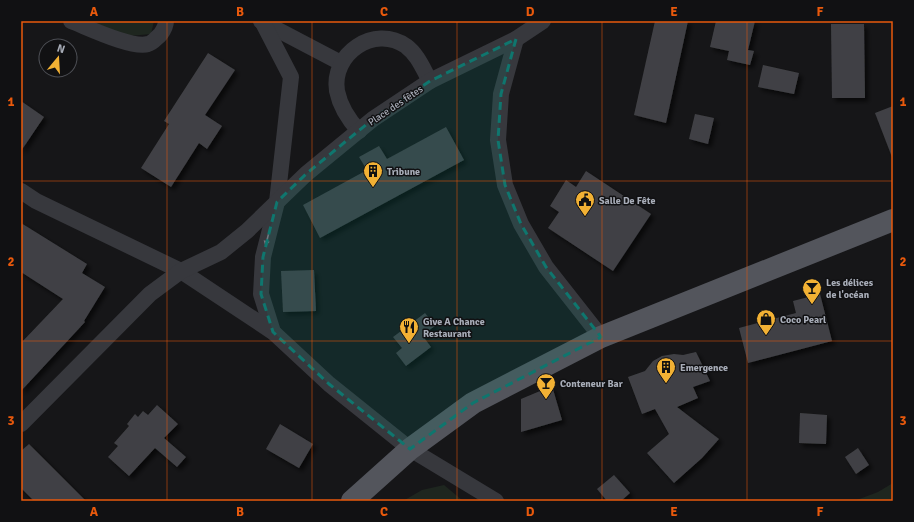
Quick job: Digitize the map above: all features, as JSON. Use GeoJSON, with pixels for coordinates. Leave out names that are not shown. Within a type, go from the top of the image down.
{"type":"FeatureCollection","features":[{"type":"Feature","properties":{"kind":"main road"},"geometry":{"type":"LineString","coordinates":[[352,501],[410,449],[473,402],[601,337],[893,220]]}},
{"type":"Feature","properties":{"kind":"street"},"geometry":{"type":"LineString","coordinates":[[71,21],[117,39],[140,45],[147,45],[152,42],[163,31],[166,21]]}},
{"type":"Feature","properties":{"kind":"street"},"geometry":{"type":"LineString","coordinates":[[262,21],[341,63]]}},
{"type":"Feature","properties":{"kind":"street"},"geometry":{"type":"LineString","coordinates":[[262,21],[291,76],[277,202],[263,257],[261,294],[273,332]]}},
{"type":"Feature","properties":{"kind":"street"},"geometry":{"type":"LineString","coordinates":[[430,81],[516,39],[543,21]]}},
{"type":"Feature","properties":{"kind":"street","name":"Place des fêtes"},"geometry":{"type":"LineString","coordinates":[[377,39],[392,40],[405,46],[417,56],[430,81],[373,119],[359,131],[348,119],[337,92],[337,77],[341,63],[350,51],[362,42],[377,39]]}},
{"type":"Feature","properties":{"kind":"street"},"geometry":{"type":"LineString","coordinates":[[516,39],[501,94],[498,140],[505,185],[521,224],[546,267],[601,337]]}},
{"type":"Feature","properties":{"kind":"street"},"geometry":{"type":"LineString","coordinates":[[21,424],[150,294],[181,271],[221,252],[247,231],[306,174],[359,131]]}},
{"type":"Feature","properties":{"kind":"street"},"geometry":{"type":"LineString","coordinates":[[21,191],[36,200],[181,271],[223,301],[273,332],[329,384],[410,449],[496,501]]}},
{"type":"Feature","properties":{"kind":"highlighted area"},"geometry":{"type":"Polygon","coordinates":[[[516,39],[501,94],[498,140],[505,185],[521,224],[546,267],[601,337],[473,403],[410,449],[329,384],[273,332],[261,294],[263,257],[277,202],[306,174],[373,119],[430,81],[516,39]]]}},
{"type":"Feature","properties":{"kind":"shaded area"},"geometry":{"type":"Polygon","coordinates":[[[78,21],[154,21],[151,34],[119,37],[78,21]]]}},
{"type":"Feature","properties":{"kind":"shaded area"},"geometry":{"type":"Polygon","coordinates":[[[893,483],[893,501],[854,501],[878,492],[893,483]]]}},
{"type":"Feature","properties":{"kind":"shaded area"},"geometry":{"type":"Polygon","coordinates":[[[444,485],[463,501],[403,501],[422,490],[444,485]]]}},
{"type":"Feature","properties":{"kind":"building"},"geometry":{"type":"Polygon","coordinates":[[[655,21],[688,21],[666,123],[634,115],[655,21]]]}},
{"type":"Feature","properties":{"kind":"building"},"geometry":{"type":"Polygon","coordinates":[[[716,21],[755,21],[748,50],[754,51],[750,65],[727,60],[729,51],[710,47],[716,21]]]}},
{"type":"Feature","properties":{"kind":"building"},"geometry":{"type":"Polygon","coordinates":[[[831,24],[864,24],[865,98],[832,98],[831,24]]]}},
{"type":"Feature","properties":{"kind":"building"},"geometry":{"type":"Polygon","coordinates":[[[208,53],[235,70],[205,115],[222,126],[207,149],[199,143],[171,187],[141,168],[169,124],[164,121],[208,53]]]}},
{"type":"Feature","properties":{"kind":"building"},"geometry":{"type":"Polygon","coordinates":[[[763,65],[799,73],[794,94],[758,87],[763,65]]]}},
{"type":"Feature","properties":{"kind":"building"},"geometry":{"type":"Polygon","coordinates":[[[21,101],[44,117],[21,151],[21,101]]]}},
{"type":"Feature","properties":{"kind":"building"},"geometry":{"type":"Polygon","coordinates":[[[893,106],[893,157],[892,157],[875,113],[893,106]]]}},
{"type":"Feature","properties":{"kind":"building"},"geometry":{"type":"Polygon","coordinates":[[[695,114],[714,118],[708,144],[689,139],[695,114]]]}},
{"type":"Feature","properties":{"kind":"building","name":"Tribune"},"geometry":{"type":"Polygon","coordinates":[[[446,127],[464,160],[320,238],[303,205],[367,170],[359,157],[379,146],[387,159],[446,127]]]}},
{"type":"Feature","properties":{"kind":"building"},"geometry":{"type":"Polygon","coordinates":[[[586,171],[651,214],[613,271],[548,228],[559,212],[550,206],[566,180],[576,187],[586,171]]]}},
{"type":"Feature","properties":{"kind":"building"},"geometry":{"type":"Polygon","coordinates":[[[21,223],[87,264],[82,273],[105,287],[84,321],[85,322],[21,391],[21,343],[63,299],[21,272],[21,223]]]}},
{"type":"Feature","properties":{"kind":"building"},"geometry":{"type":"Polygon","coordinates":[[[314,270],[316,311],[283,312],[281,271],[314,270]]]}},
{"type":"Feature","properties":{"kind":"building"},"geometry":{"type":"Polygon","coordinates":[[[820,294],[832,341],[748,363],[739,328],[796,313],[793,301],[820,294]]]}},
{"type":"Feature","properties":{"kind":"building"},"geometry":{"type":"Polygon","coordinates":[[[425,313],[435,326],[422,335],[431,347],[406,366],[396,353],[402,348],[393,337],[425,313]]]}},
{"type":"Feature","properties":{"kind":"building"},"geometry":{"type":"Polygon","coordinates":[[[696,352],[710,381],[693,387],[698,398],[677,407],[719,439],[702,458],[674,483],[647,453],[669,434],[655,409],[642,414],[628,377],[645,371],[653,361],[662,356],[674,354],[683,355],[696,352]]]}},
{"type":"Feature","properties":{"kind":"building"},"geometry":{"type":"Polygon","coordinates":[[[552,386],[562,420],[521,432],[521,399],[552,386]]]}},
{"type":"Feature","properties":{"kind":"building"},"geometry":{"type":"Polygon","coordinates":[[[157,405],[178,424],[164,438],[186,457],[177,467],[155,448],[129,476],[108,457],[118,446],[114,443],[129,426],[127,424],[135,414],[138,417],[143,411],[148,415],[157,405]]]}},
{"type":"Feature","properties":{"kind":"building"},"geometry":{"type":"Polygon","coordinates":[[[800,413],[827,415],[826,444],[799,443],[800,413]]]}},
{"type":"Feature","properties":{"kind":"building"},"geometry":{"type":"Polygon","coordinates":[[[280,424],[313,444],[299,468],[266,449],[280,424]]]}},
{"type":"Feature","properties":{"kind":"building"},"geometry":{"type":"Polygon","coordinates":[[[29,444],[86,501],[34,501],[21,488],[21,451],[29,444]]]}},
{"type":"Feature","properties":{"kind":"building"},"geometry":{"type":"Polygon","coordinates":[[[858,448],[869,465],[856,474],[845,457],[858,448]]]}},
{"type":"Feature","properties":{"kind":"building"},"geometry":{"type":"Polygon","coordinates":[[[614,475],[630,493],[621,501],[607,501],[597,489],[614,475]]]}},
{"type":"Feature","properties":{"kind":"place","name":"Tribune"},"geometry":{"type":"Point","coordinates":[373,188]}},
{"type":"Feature","properties":{"kind":"place","name":"Salle De Fête"},"geometry":{"type":"Point","coordinates":[585,217]}},
{"type":"Feature","properties":{"kind":"place","name":"Les délices de l'océan"},"geometry":{"type":"Point","coordinates":[812,305]}},
{"type":"Feature","properties":{"kind":"place","name":"Coco Pearl"},"geometry":{"type":"Point","coordinates":[766,336]}},
{"type":"Feature","properties":{"kind":"place","name":"Give A Chance Restaurant"},"geometry":{"type":"Point","coordinates":[409,344]}},
{"type":"Feature","properties":{"kind":"place","name":"Emergence"},"geometry":{"type":"Point","coordinates":[666,384]}},
{"type":"Feature","properties":{"kind":"place","name":"Conteneur Bar"},"geometry":{"type":"Point","coordinates":[546,400]}}]}
